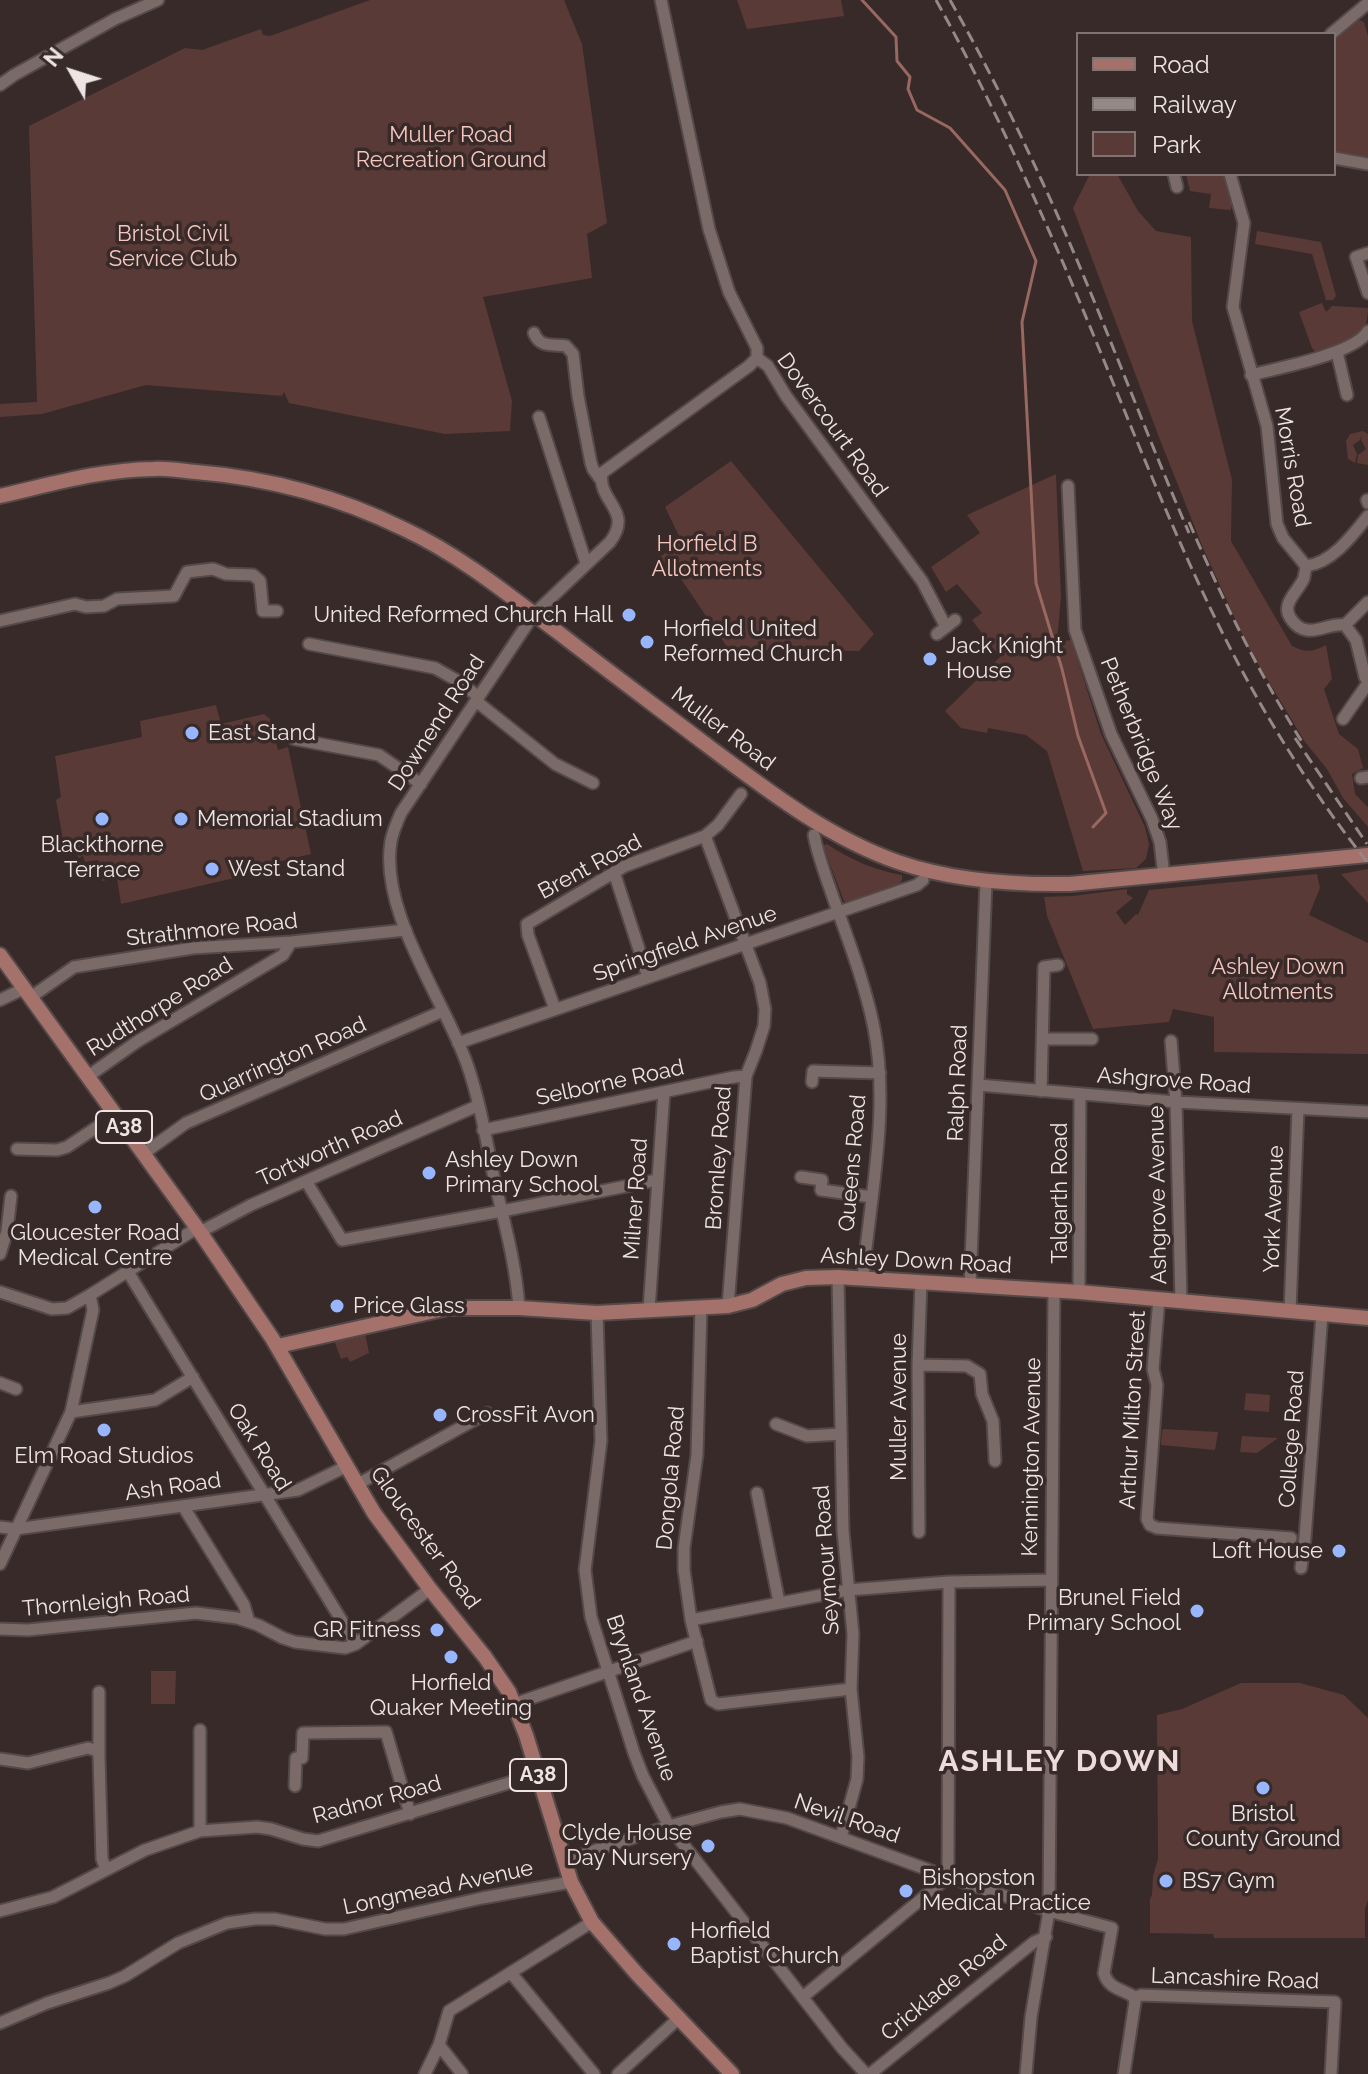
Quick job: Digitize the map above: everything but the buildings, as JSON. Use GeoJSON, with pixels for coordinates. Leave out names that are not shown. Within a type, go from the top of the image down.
{"type":"FeatureCollection","features":[{"type":"Feature","properties":{"kind":"main road","name":"Muller Road"},"geometry":{"type":"LineString","coordinates":[[0,496],[100,472],[158,468],[228,474],[291,487],[361,510],[406,529],[476,572],[534,614],[746,786],[857,845],[912,866],[986,882],[1032,885],[1164,876],[1368,855]]}},
{"type":"Feature","properties":{"kind":"main road","name":"Gloucester Road"},"geometry":{"type":"LineString","coordinates":[[0,955],[199,1230],[278,1346],[374,1513],[485,1657],[514,1704],[571,1882],[592,1922],[732,2074]]}},
{"type":"Feature","properties":{"kind":"main road","name":"Ashley Down Road"},"geometry":{"type":"LineString","coordinates":[[278,1346],[448,1308],[597,1313],[728,1306],[752,1300],[782,1284],[806,1278],[838,1277],[1079,1292],[1368,1318]]}},
{"type":"Feature","properties":{"kind":"street"},"geometry":{"type":"LineString","coordinates":[[0,85],[115,19],[158,0]]}},
{"type":"Feature","properties":{"kind":"street","name":"Dovercourt Road"},"geometry":{"type":"LineString","coordinates":[[661,0],[709,229],[729,292],[757,348],[757,358],[768,366],[786,396],[922,581],[946,627]]}},
{"type":"Feature","properties":{"kind":"street"},"geometry":{"type":"LineString","coordinates":[[1333,32],[1368,3]]}},
{"type":"Feature","properties":{"kind":"street"},"geometry":{"type":"LineString","coordinates":[[1336,158],[1368,164]]}},
{"type":"Feature","properties":{"kind":"street"},"geometry":{"type":"LineString","coordinates":[[1174,176],[1177,187]]}},
{"type":"Feature","properties":{"kind":"street","name":"Morris Road"},"geometry":{"type":"LineString","coordinates":[[1231,176],[1244,223],[1233,307],[1267,426],[1277,524],[1283,538],[1306,566]]}},
{"type":"Feature","properties":{"kind":"street"},"geometry":{"type":"LineString","coordinates":[[1368,253],[1356,257],[1368,293]]}},
{"type":"Feature","properties":{"kind":"street"},"geometry":{"type":"LineString","coordinates":[[1251,375],[1337,352],[1357,343],[1368,331]]}},
{"type":"Feature","properties":{"kind":"street"},"geometry":{"type":"LineString","coordinates":[[534,333],[542,344],[563,345],[572,352],[591,463],[601,480]]}},
{"type":"Feature","properties":{"kind":"street"},"geometry":{"type":"LineString","coordinates":[[1337,352],[1347,395]]}},
{"type":"Feature","properties":{"kind":"street"},"geometry":{"type":"LineString","coordinates":[[601,480],[605,470],[757,358]]}},
{"type":"Feature","properties":{"kind":"street"},"geometry":{"type":"LineString","coordinates":[[539,417],[586,563]]}},
{"type":"Feature","properties":{"kind":"street","name":"Downend Road"},"geometry":{"type":"LineString","coordinates":[[519,1308],[513,1259],[467,1064],[398,908],[391,877],[391,840],[401,813],[534,614],[617,533],[618,517],[601,480]]}},
{"type":"Feature","properties":{"kind":"street","name":"Petherbridge Way"},"geometry":{"type":"LineString","coordinates":[[1068,486],[1075,630],[1111,734],[1152,819],[1162,849],[1164,876]]}},
{"type":"Feature","properties":{"kind":"street"},"geometry":{"type":"LineString","coordinates":[[1368,516],[1326,559],[1306,566],[1304,578],[1287,605],[1287,615],[1302,629],[1312,630],[1329,624],[1345,625],[1368,602]]}},
{"type":"Feature","properties":{"kind":"street"},"geometry":{"type":"LineString","coordinates":[[0,621],[75,604],[104,606],[117,599],[174,596],[187,572],[213,569],[226,574],[253,575],[260,581],[263,611],[277,611]]}},
{"type":"Feature","properties":{"kind":"street"},"geometry":{"type":"LineString","coordinates":[[1343,719],[1368,682],[1356,640],[1345,625]]}},
{"type":"Feature","properties":{"kind":"street"},"geometry":{"type":"LineString","coordinates":[[309,644],[437,668],[560,767],[593,783]]}},
{"type":"Feature","properties":{"kind":"street"},"geometry":{"type":"LineString","coordinates":[[294,739],[379,755],[421,784]]}},
{"type":"Feature","properties":{"kind":"street","name":"Brent Road"},"geometry":{"type":"LineString","coordinates":[[555,1009],[527,925],[614,872],[705,836],[718,825],[746,786]]}},
{"type":"Feature","properties":{"kind":"street","name":"Queens Road"},"geometry":{"type":"LineString","coordinates":[[814,835],[863,981],[880,1073],[879,1129],[863,1278]]}},
{"type":"Feature","properties":{"kind":"street","name":"Bromley Road"},"geometry":{"type":"LineString","coordinates":[[705,836],[760,983],[765,1009],[764,1026],[746,1076],[728,1306]]}},
{"type":"Feature","properties":{"kind":"street"},"geometry":{"type":"LineString","coordinates":[[614,872],[648,977]]}},
{"type":"Feature","properties":{"kind":"street","name":"Springfield Avenue"},"geometry":{"type":"LineString","coordinates":[[458,1043],[839,913],[917,885],[923,880]]}},
{"type":"Feature","properties":{"kind":"street","name":"Ralph Road"},"geometry":{"type":"LineString","coordinates":[[970,1286],[986,882]]}},
{"type":"Feature","properties":{"kind":"street","name":"Strathmore Road"},"geometry":{"type":"LineString","coordinates":[[0,1000],[28,993],[74,967],[193,948],[406,930]]}},
{"type":"Feature","properties":{"kind":"street","name":"Rudthorpe Road"},"geometry":{"type":"LineString","coordinates":[[87,1077],[138,1041],[283,955],[291,942]]}},
{"type":"Feature","properties":{"kind":"street"},"geometry":{"type":"LineString","coordinates":[[1041,1091],[1044,967],[1058,965]]}},
{"type":"Feature","properties":{"kind":"street","name":"Quarrington Road"},"geometry":{"type":"LineString","coordinates":[[143,1154],[186,1123],[443,1011]]}},
{"type":"Feature","properties":{"kind":"street"},"geometry":{"type":"LineString","coordinates":[[1042,1039],[1092,1039]]}},
{"type":"Feature","properties":{"kind":"street","name":"Ashgrove Avenue"},"geometry":{"type":"LineString","coordinates":[[1171,1041],[1176,1102],[1181,1300]]}},
{"type":"Feature","properties":{"kind":"street"},"geometry":{"type":"LineString","coordinates":[[812,1082],[813,1071],[880,1073]]}},
{"type":"Feature","properties":{"kind":"street","name":"Selborne Road"},"geometry":{"type":"LineString","coordinates":[[483,1130],[746,1076]]}},
{"type":"Feature","properties":{"kind":"street","name":"Ashgrove Road"},"geometry":{"type":"LineString","coordinates":[[978,1085],[1176,1102],[1368,1112]]}},
{"type":"Feature","properties":{"kind":"street","name":"Milner Road"},"geometry":{"type":"LineString","coordinates":[[649,1310],[664,1092]]}},
{"type":"Feature","properties":{"kind":"street","name":"Talgarth Road"},"geometry":{"type":"LineString","coordinates":[[1079,1292],[1080,1094]]}},
{"type":"Feature","properties":{"kind":"street","name":"Tortworth Road"},"geometry":{"type":"LineString","coordinates":[[0,1292],[52,1309],[67,1308],[199,1230],[477,1106]]}},
{"type":"Feature","properties":{"kind":"street","name":"York Avenue"},"geometry":{"type":"LineString","coordinates":[[1290,1311],[1298,1109]]}},
{"type":"Feature","properties":{"kind":"street"},"geometry":{"type":"LineString","coordinates":[[17,1149],[57,1150],[67,1147],[115,1115]]}},
{"type":"Feature","properties":{"kind":"street"},"geometry":{"type":"LineString","coordinates":[[801,1177],[822,1180],[821,1190],[872,1197]]}},
{"type":"Feature","properties":{"kind":"street"},"geometry":{"type":"LineString","coordinates":[[306,1181],[342,1240],[657,1180]]}},
{"type":"Feature","properties":{"kind":"street"},"geometry":{"type":"LineString","coordinates":[[0,1254],[7,1231],[11,1196]]}},
{"type":"Feature","properties":{"kind":"street","name":"Oak Road"},"geometry":{"type":"LineString","coordinates":[[128,1272],[356,1644]]}},
{"type":"Feature","properties":{"kind":"street","name":"Seymour Road"},"geometry":{"type":"LineString","coordinates":[[838,1277],[843,1531],[853,1634],[851,1689],[858,1757],[857,1779],[841,1837]]}},
{"type":"Feature","properties":{"kind":"street","name":"Muller Avenue"},"geometry":{"type":"LineString","coordinates":[[919,1532],[921,1282]]}},
{"type":"Feature","properties":{"kind":"street","name":"Kennington Avenue"},"geometry":{"type":"LineString","coordinates":[[1026,2074],[1031,2017],[1049,1911],[1054,1291]]}},
{"type":"Feature","properties":{"kind":"street"},"geometry":{"type":"LineString","coordinates":[[0,1564],[71,1412],[93,1310],[90,1295]]}},
{"type":"Feature","properties":{"kind":"street","name":"Arthur Milton Street"},"geometry":{"type":"LineString","coordinates":[[1159,1299],[1153,1369],[1157,1385],[1147,1519],[1150,1525],[1291,1538]]}},
{"type":"Feature","properties":{"kind":"street","name":"Dongola Road"},"geometry":{"type":"LineString","coordinates":[[701,1308],[697,1455],[684,1548],[684,1570],[691,1620],[711,1700],[714,1703],[851,1689]]}},
{"type":"Feature","properties":{"kind":"street","name":"Brynland Avenue"},"geometry":{"type":"LineString","coordinates":[[597,1313],[601,1441],[585,1570],[591,1617],[634,1753],[669,1826],[842,2048],[868,2074]]}},
{"type":"Feature","properties":{"kind":"street","name":"College Road"},"geometry":{"type":"LineString","coordinates":[[1301,1568],[1322,1314]]}},
{"type":"Feature","properties":{"kind":"street"},"geometry":{"type":"LineString","coordinates":[[918,1365],[967,1366],[980,1374],[982,1394],[993,1421],[995,1461]]}},
{"type":"Feature","properties":{"kind":"street"},"geometry":{"type":"LineString","coordinates":[[71,1412],[155,1400],[193,1377]]}},
{"type":"Feature","properties":{"kind":"street"},"geometry":{"type":"LineString","coordinates":[[0,1383],[16,1389]]}},
{"type":"Feature","properties":{"kind":"street"},"geometry":{"type":"LineString","coordinates":[[358,1484],[487,1413]]}},
{"type":"Feature","properties":{"kind":"street"},"geometry":{"type":"LineString","coordinates":[[776,1424],[807,1436],[841,1434]]}},
{"type":"Feature","properties":{"kind":"street","name":"Ash Road"},"geometry":{"type":"LineString","coordinates":[[0,1527],[16,1529],[307,1488],[347,1466]]}},
{"type":"Feature","properties":{"kind":"street"},"geometry":{"type":"LineString","coordinates":[[757,1493],[779,1602]]}},
{"type":"Feature","properties":{"kind":"street"},"geometry":{"type":"LineString","coordinates":[[183,1506],[244,1605],[249,1622]]}},
{"type":"Feature","properties":{"kind":"street"},"geometry":{"type":"LineString","coordinates":[[691,1620],[848,1590],[949,1582],[1051,1580]]}},
{"type":"Feature","properties":{"kind":"street"},"geometry":{"type":"LineString","coordinates":[[804,1996],[948,1877],[949,1582]]}},
{"type":"Feature","properties":{"kind":"street"},"geometry":{"type":"LineString","coordinates":[[356,1644],[430,1589]]}},
{"type":"Feature","properties":{"kind":"street","name":"Thornleigh Road"},"geometry":{"type":"LineString","coordinates":[[0,1629],[28,1630],[196,1613],[249,1622],[295,1642],[345,1648],[356,1644]]}},
{"type":"Feature","properties":{"kind":"street"},"geometry":{"type":"LineString","coordinates":[[514,1704],[697,1641]]}},
{"type":"Feature","properties":{"kind":"street"},"geometry":{"type":"LineString","coordinates":[[99,1692],[101,1851],[106,1869]]}},
{"type":"Feature","properties":{"kind":"street"},"geometry":{"type":"LineString","coordinates":[[200,1730],[200,1831]]}},
{"type":"Feature","properties":{"kind":"street"},"geometry":{"type":"LineString","coordinates":[[295,1786],[296,1758],[302,1758],[303,1733],[386,1732],[410,1814]]}},
{"type":"Feature","properties":{"kind":"street"},"geometry":{"type":"LineString","coordinates":[[0,1759],[28,1763],[88,1748],[98,1751],[99,1757]]}},
{"type":"Feature","properties":{"kind":"street","name":"Radnor Road"},"geometry":{"type":"LineString","coordinates":[[0,1911],[53,1897],[145,1850],[200,1831],[257,1827],[318,1841],[538,1774]]}},
{"type":"Feature","properties":{"kind":"street","name":"Nevil Road"},"geometry":{"type":"LineString","coordinates":[[566,1860],[669,1826],[740,1809],[787,1818],[948,1877],[1049,1911],[1112,1928],[1105,1978],[1113,1987],[1134,1998]]}},
{"type":"Feature","properties":{"kind":"street","name":"Longmead Avenue"},"geometry":{"type":"LineString","coordinates":[[0,2023],[125,1976],[184,1940],[227,1923],[275,1919],[325,1929],[344,1929],[571,1882]]}},
{"type":"Feature","properties":{"kind":"street"},"geometry":{"type":"LineString","coordinates":[[425,2074],[439,2045],[449,2011],[592,1922]]}},
{"type":"Feature","properties":{"kind":"street","name":"Cricklade Road"},"geometry":{"type":"LineString","coordinates":[[868,2074],[1034,1942],[1046,1937]]}},
{"type":"Feature","properties":{"kind":"street"},"geometry":{"type":"LineString","coordinates":[[511,1973],[594,2074]]}},
{"type":"Feature","properties":{"kind":"street","name":"Lancashire Road"},"geometry":{"type":"LineString","coordinates":[[1134,1998],[1141,1995],[1335,2002],[1331,2074]]}},
{"type":"Feature","properties":{"kind":"street"},"geometry":{"type":"LineString","coordinates":[[1124,2074],[1134,1998]]}},
{"type":"Feature","properties":{"kind":"street"},"geometry":{"type":"LineString","coordinates":[[618,2074],[680,2017]]}},
{"type":"Feature","properties":{"kind":"street"},"geometry":{"type":"LineString","coordinates":[[439,2045],[462,2074]]}},
{"type":"Feature","properties":{"kind":"green space"},"geometry":{"type":"Polygon","coordinates":[[[370,0],[564,0],[582,44],[607,223],[587,234],[592,278],[483,297],[512,401],[510,431],[445,434],[289,403],[284,392],[282,396],[146,385],[42,414],[0,417],[0,404],[37,402],[29,126],[185,48],[202,50],[261,29],[263,35],[270,36],[370,0]]]}},
{"type":"Feature","properties":{"kind":"green space"},"geometry":{"type":"Polygon","coordinates":[[[737,0],[841,0],[844,16],[747,29],[737,0]]]}},
{"type":"Feature","properties":{"kind":"green space"},"geometry":{"type":"Polygon","coordinates":[[[1359,20],[1364,22],[1368,36],[1368,159],[1336,153],[1336,36],[1359,20]]]}},
{"type":"Feature","properties":{"kind":"green space"},"geometry":{"type":"Polygon","coordinates":[[[1089,176],[1118,176],[1138,211],[1156,231],[1191,237],[1192,321],[1232,480],[1231,541],[1292,646],[1309,651],[1326,645],[1332,679],[1324,689],[1339,734],[1358,749],[1363,768],[1352,774],[1355,794],[1368,807],[1368,827],[1343,798],[1327,769],[1305,742],[1248,647],[1203,548],[1073,208],[1089,176]]]}},
{"type":"Feature","properties":{"kind":"green space"},"geometry":{"type":"Polygon","coordinates":[[[1186,176],[1225,176],[1233,196],[1231,210],[1209,208],[1211,194],[1190,191],[1186,176]]]}},
{"type":"Feature","properties":{"kind":"green space"},"geometry":{"type":"Polygon","coordinates":[[[1257,231],[1321,242],[1336,296],[1333,300],[1326,300],[1312,254],[1255,244],[1257,231]]]}},
{"type":"Feature","properties":{"kind":"green space"},"geometry":{"type":"Polygon","coordinates":[[[1322,303],[1326,312],[1332,306],[1368,308],[1367,319],[1364,328],[1353,340],[1317,353],[1312,348],[1299,312],[1322,303]]]}},
{"type":"Feature","properties":{"kind":"green space"},"geometry":{"type":"Polygon","coordinates":[[[1363,431],[1368,434],[1368,465],[1357,463],[1358,455],[1366,449],[1361,440],[1362,433],[1360,440],[1353,445],[1357,454],[1355,463],[1348,459],[1346,441],[1350,434],[1363,431]]]}},
{"type":"Feature","properties":{"kind":"green space","name":"Horfield B Allotments"},"geometry":{"type":"Polygon","coordinates":[[[731,461],[874,634],[859,651],[729,650],[679,576],[668,567],[653,562],[680,542],[665,507],[731,461]]]}},
{"type":"Feature","properties":{"kind":"green space"},"geometry":{"type":"Polygon","coordinates":[[[1056,474],[1061,597],[1057,642],[1071,640],[1101,734],[1145,827],[1149,844],[1146,859],[1136,868],[1083,871],[1047,751],[1026,735],[988,728],[987,733],[961,728],[945,711],[1000,657],[972,620],[982,613],[957,584],[946,592],[931,567],[980,533],[967,515],[1056,474]]]}},
{"type":"Feature","properties":{"kind":"green space","name":"Memorial Stadium"},"geometry":{"type":"Polygon","coordinates":[[[216,705],[221,724],[264,714],[270,719],[278,750],[288,747],[311,854],[265,865],[265,871],[121,904],[117,878],[102,881],[98,860],[85,862],[83,856],[78,858],[74,839],[63,840],[56,800],[61,797],[55,756],[142,737],[140,721],[216,705]]]}},
{"type":"Feature","properties":{"kind":"green space"},"geometry":{"type":"Polygon","coordinates":[[[827,844],[863,864],[902,875],[902,880],[899,885],[844,901],[823,846],[827,844]]]}},
{"type":"Feature","properties":{"kind":"green space"},"geometry":{"type":"Polygon","coordinates":[[[1368,870],[1368,903],[1341,874],[1368,870]]]}},
{"type":"Feature","properties":{"kind":"green space","name":"Ashley Down Allotments"},"geometry":{"type":"Polygon","coordinates":[[[1317,874],[1320,888],[1309,915],[1368,943],[1368,1054],[1214,1052],[1214,1017],[1173,1009],[1169,1022],[1093,1029],[1047,916],[1044,897],[1127,889],[1127,894],[1133,898],[1116,912],[1125,925],[1138,915],[1149,890],[1317,874]]]}},
{"type":"Feature","properties":{"kind":"green space"},"geometry":{"type":"Polygon","coordinates":[[[365,1333],[369,1353],[350,1362],[347,1357],[341,1359],[334,1340],[365,1333]]]}},
{"type":"Feature","properties":{"kind":"green space"},"geometry":{"type":"Polygon","coordinates":[[[1246,1393],[1270,1395],[1269,1412],[1244,1410],[1246,1393]]]}},
{"type":"Feature","properties":{"kind":"green space"},"geometry":{"type":"Polygon","coordinates":[[[1164,1429],[1218,1432],[1215,1450],[1161,1445],[1164,1429]]]}},
{"type":"Feature","properties":{"kind":"green space"},"geometry":{"type":"Polygon","coordinates":[[[1242,1436],[1278,1438],[1257,1453],[1240,1452],[1242,1436]]]}},
{"type":"Feature","properties":{"kind":"green space"},"geometry":{"type":"Polygon","coordinates":[[[151,1671],[176,1671],[175,1704],[151,1704],[151,1671]]]}},
{"type":"Feature","properties":{"kind":"green space","name":"Bristol County Ground"},"geometry":{"type":"Polygon","coordinates":[[[1241,1683],[1300,1683],[1344,1695],[1368,1718],[1368,1900],[1365,1938],[1214,1938],[1213,1934],[1150,1933],[1150,1899],[1158,1859],[1157,1715],[1182,1709],[1241,1683]]]}},
{"type":"Feature","properties":{"kind":"waterway"},"geometry":{"type":"LineString","coordinates":[[862,0],[896,37],[897,61],[910,77],[908,89],[917,110],[950,128],[1005,190],[1036,261],[1022,322],[1036,583],[1078,736],[1106,813],[1093,827]]}},
{"type":"Feature","properties":{"kind":"railway"},"geometry":{"type":"LineString","coordinates":[[936,0],[1037,203],[1160,496],[1220,628],[1288,750],[1368,863]]}},
{"type":"Feature","properties":{"kind":"railway"},"geometry":{"type":"LineString","coordinates":[[950,0],[1009,111],[1061,223],[1189,533]]}},
{"type":"Feature","properties":{"kind":"railway"},"geometry":{"type":"LineString","coordinates":[[1189,522],[1242,636],[1304,745]]}},
{"type":"Feature","properties":{"kind":"railway"},"geometry":{"type":"LineString","coordinates":[[1295,738],[1367,844]]}},
{"type":"Feature","properties":{"kind":"place","name":"United Reformed Church Hall"},"geometry":{"type":"Point","coordinates":[629,615]}},
{"type":"Feature","properties":{"kind":"place","name":"Horfield United Reformed Church"},"geometry":{"type":"Point","coordinates":[647,642]}},
{"type":"Feature","properties":{"kind":"place","name":"Jack Knight House"},"geometry":{"type":"Point","coordinates":[930,659]}},
{"type":"Feature","properties":{"kind":"place","name":"East Stand"},"geometry":{"type":"Point","coordinates":[192,733]}},
{"type":"Feature","properties":{"kind":"place","name":"Blackthorne Terrace"},"geometry":{"type":"Point","coordinates":[102,819]}},
{"type":"Feature","properties":{"kind":"place","name":"Memorial Stadium"},"geometry":{"type":"Point","coordinates":[181,819]}},
{"type":"Feature","properties":{"kind":"place","name":"West Stand"},"geometry":{"type":"Point","coordinates":[212,869]}},
{"type":"Feature","properties":{"kind":"place","name":"Ashley Down Primary School"},"geometry":{"type":"Point","coordinates":[429,1173]}},
{"type":"Feature","properties":{"kind":"place","name":"Gloucester Road Medical Centre"},"geometry":{"type":"Point","coordinates":[95,1207]}},
{"type":"Feature","properties":{"kind":"place","name":"Price Glass"},"geometry":{"type":"Point","coordinates":[337,1306]}},
{"type":"Feature","properties":{"kind":"place","name":"CrossFit Avon"},"geometry":{"type":"Point","coordinates":[440,1415]}},
{"type":"Feature","properties":{"kind":"place","name":"Elm Road Studios"},"geometry":{"type":"Point","coordinates":[104,1430]}},
{"type":"Feature","properties":{"kind":"place","name":"Loft House"},"geometry":{"type":"Point","coordinates":[1339,1551]}},
{"type":"Feature","properties":{"kind":"place","name":"Brunel Field Primary School"},"geometry":{"type":"Point","coordinates":[1197,1611]}},
{"type":"Feature","properties":{"kind":"place","name":"GR Fitness"},"geometry":{"type":"Point","coordinates":[437,1630]}},
{"type":"Feature","properties":{"kind":"place","name":"Horfield Quaker Meeting"},"geometry":{"type":"Point","coordinates":[451,1657]}},
{"type":"Feature","properties":{"kind":"place","name":"Bristol County Ground"},"geometry":{"type":"Point","coordinates":[1263,1788]}},
{"type":"Feature","properties":{"kind":"place","name":"Clyde House Day Nursery"},"geometry":{"type":"Point","coordinates":[708,1846]}},
{"type":"Feature","properties":{"kind":"place","name":"BS7 Gym"},"geometry":{"type":"Point","coordinates":[1166,1881]}},
{"type":"Feature","properties":{"kind":"place","name":"Bishopston Medical Practice"},"geometry":{"type":"Point","coordinates":[906,1891]}},
{"type":"Feature","properties":{"kind":"place","name":"Horfield Baptist Church"},"geometry":{"type":"Point","coordinates":[674,1944]}},
{"type":"Feature","properties":{"kind":"district","name":"ASHLEY DOWN"},"geometry":{"type":"Point","coordinates":[1060,1762]}},
{"type":"Feature","properties":{"kind":"park label","name":"Muller Road Recreation Ground"},"geometry":{"type":"Point","coordinates":[451,148]}},
{"type":"Feature","properties":{"kind":"park label","name":"Bristol Civil Service Club"},"geometry":{"type":"Point","coordinates":[173,246]}}]}
